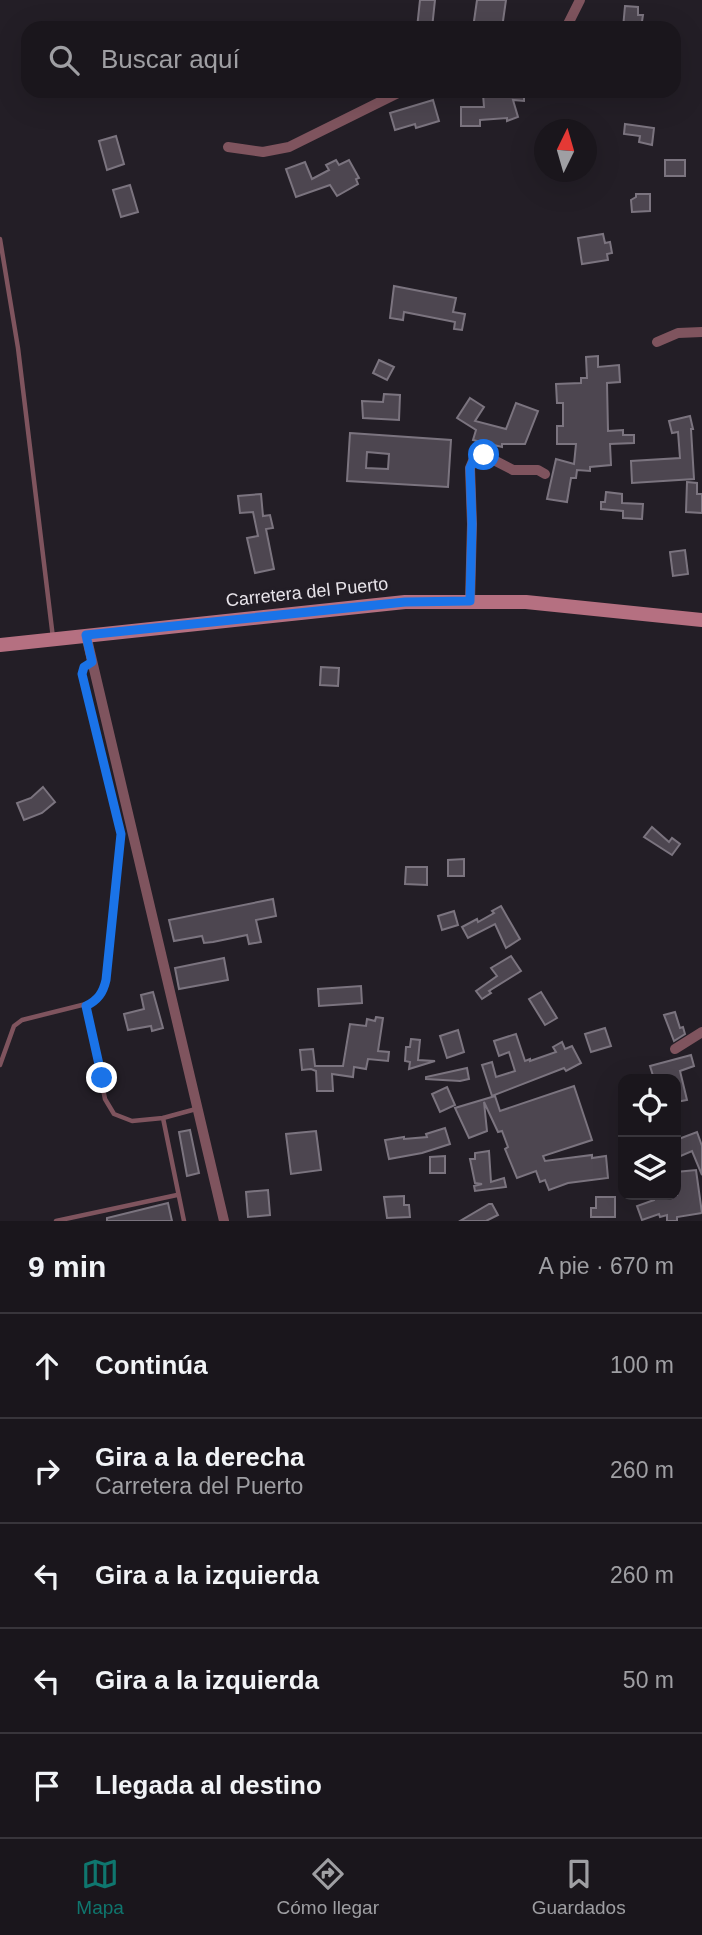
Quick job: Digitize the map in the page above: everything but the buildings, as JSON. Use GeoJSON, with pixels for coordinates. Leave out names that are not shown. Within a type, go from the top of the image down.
{"type":"FeatureCollection","features":[{"type":"Feature","properties":{"kind":"main road","name":"Carretera del Puerto"},"geometry":{"type":"LineString","coordinates":[[0,645],[405,602],[526,602],[702,620]]}},
{"type":"Feature","properties":{"kind":"street"},"geometry":{"type":"LineString","coordinates":[[570,21],[580,0]]}},
{"type":"Feature","properties":{"kind":"street"},"geometry":{"type":"LineString","coordinates":[[228,148],[263,152],[289,147],[388,98]]}},
{"type":"Feature","properties":{"kind":"street"},"geometry":{"type":"LineString","coordinates":[[657,342],[678,333],[702,332]]}},
{"type":"Feature","properties":{"kind":"street"},"geometry":{"type":"LineString","coordinates":[[470,601],[470,468],[473,461],[484,455],[513,470],[538,470],[545,474]]}},
{"type":"Feature","properties":{"kind":"street"},"geometry":{"type":"LineString","coordinates":[[86,635],[224,1221]]}},
{"type":"Feature","properties":{"kind":"street"},"geometry":{"type":"LineString","coordinates":[[675,1049],[702,1032]]}},
{"type":"Feature","properties":{"kind":"lane"},"geometry":{"type":"LineString","coordinates":[[0,239],[18,348],[53,639]]}},
{"type":"Feature","properties":{"kind":"lane"},"geometry":{"type":"LineString","coordinates":[[0,1065],[15,1026],[22,1020],[86,1006],[103,993],[106,980],[121,851],[119,827],[82,674],[84,667],[92,662]]}},
{"type":"Feature","properties":{"kind":"lane"},"geometry":{"type":"LineString","coordinates":[[86,1006],[105,1099],[114,1114],[132,1121],[163,1118],[198,1108]]}},
{"type":"Feature","properties":{"kind":"lane"},"geometry":{"type":"LineString","coordinates":[[163,1118],[184,1221]]}},
{"type":"Feature","properties":{"kind":"lane"},"geometry":{"type":"LineString","coordinates":[[56,1221],[177,1195]]}},
{"type":"Feature","properties":{"kind":"route"},"geometry":{"type":"LineString","coordinates":[[102,1078],[86,1006],[103,993],[106,980],[121,834],[82,674],[84,667],[92,662],[86,635],[405,602],[470,601],[470,468],[478,456],[484,455]]}}]}
